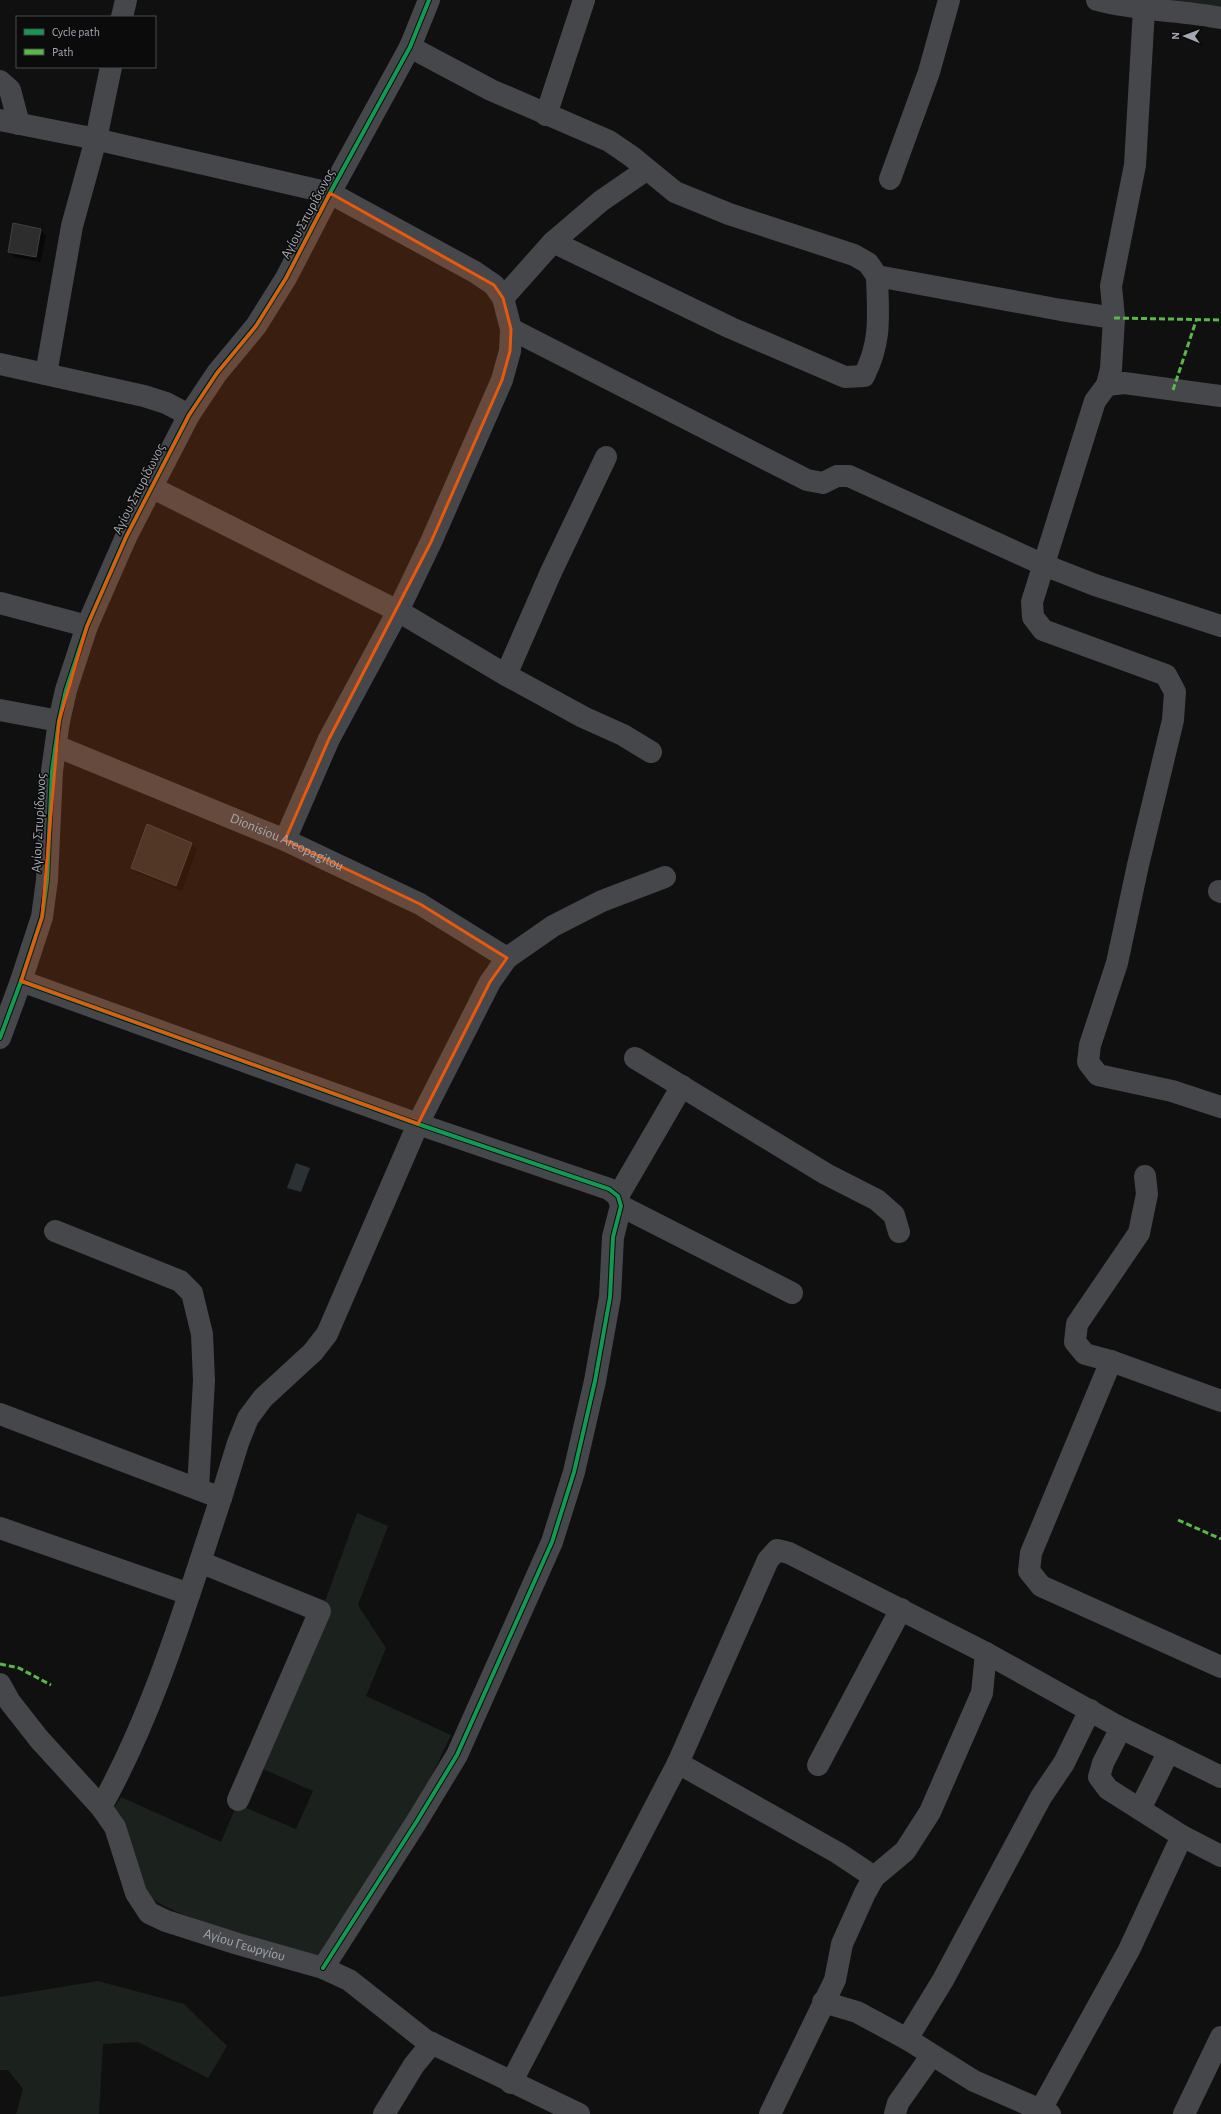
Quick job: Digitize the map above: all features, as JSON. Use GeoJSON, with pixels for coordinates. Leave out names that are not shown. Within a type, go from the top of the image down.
{"type":"FeatureCollection","features":[{"type":"Feature","properties":{"kind":"street"},"geometry":{"type":"LineString","coordinates":[[122,16],[126,0]]}},
{"type":"Feature","properties":{"kind":"street","name":"Αγίου Σπυρίδωνος"},"geometry":{"type":"LineString","coordinates":[[0,1038],[21,981],[42,916],[47,880],[52,771],[59,721],[66,690],[88,626],[126,537],[153,488],[189,415],[217,373],[256,326],[286,278],[330,193],[410,48],[429,0]]}},
{"type":"Feature","properties":{"kind":"street"},"geometry":{"type":"LineString","coordinates":[[546,115],[584,0]]}},
{"type":"Feature","properties":{"kind":"street"},"geometry":{"type":"LineString","coordinates":[[890,179],[928,72],[949,0]]}},
{"type":"Feature","properties":{"kind":"street"},"geometry":{"type":"LineString","coordinates":[[1097,0],[1144,9],[1175,11],[1221,18]]}},
{"type":"Feature","properties":{"kind":"street"},"geometry":{"type":"LineString","coordinates":[[1144,9],[1135,165],[1111,286],[1114,318],[1111,369],[1107,385],[1095,401],[1032,602],[1033,617],[1043,630],[1166,675],[1175,692],[1173,720],[1138,865],[1118,963],[1090,1045],[1088,1062],[1098,1075],[1172,1092],[1221,1107]]}},
{"type":"Feature","properties":{"kind":"street"},"geometry":{"type":"LineString","coordinates":[[410,48],[491,90],[609,141],[631,156],[646,170],[675,192],[729,214],[854,255],[868,264],[877,276],[878,333],[873,358],[864,376],[845,377],[731,328],[553,242]]}},
{"type":"Feature","properties":{"kind":"street"},"geometry":{"type":"LineString","coordinates":[[46,374],[72,226],[96,139],[111,68]]}},
{"type":"Feature","properties":{"kind":"street"},"geometry":{"type":"LineString","coordinates":[[0,81],[10,90],[10,122],[96,139],[330,193],[475,272],[494,285],[503,298],[511,329],[510,351],[502,380],[431,542],[398,612],[329,739],[285,840]]}},
{"type":"Feature","properties":{"kind":"street"},"geometry":{"type":"LineString","coordinates":[[503,298],[553,242],[601,201],[646,170]]}},
{"type":"Feature","properties":{"kind":"street"},"geometry":{"type":"LineString","coordinates":[[877,276],[1061,310],[1114,318]]}},
{"type":"Feature","properties":{"kind":"street"},"geometry":{"type":"LineString","coordinates":[[511,329],[807,480],[823,483],[837,476],[849,476],[1044,565],[1095,585],[1221,626]]}},
{"type":"Feature","properties":{"kind":"street"},"geometry":{"type":"LineString","coordinates":[[0,364],[144,396],[189,415]]}},
{"type":"Feature","properties":{"kind":"street"},"geometry":{"type":"LineString","coordinates":[[1107,385],[1124,383],[1221,396]]}},
{"type":"Feature","properties":{"kind":"street"},"geometry":{"type":"LineString","coordinates":[[506,675],[551,572],[606,456]]}},
{"type":"Feature","properties":{"kind":"street"},"geometry":{"type":"LineString","coordinates":[[153,488],[398,612],[506,675],[583,717],[623,735],[651,752]]}},
{"type":"Feature","properties":{"kind":"street"},"geometry":{"type":"LineString","coordinates":[[0,603],[88,626]]}},
{"type":"Feature","properties":{"kind":"street"},"geometry":{"type":"LineString","coordinates":[[0,710],[59,721]]}},
{"type":"Feature","properties":{"kind":"street","name":"Dionisiou Areopagitou"},"geometry":{"type":"LineString","coordinates":[[56,746],[285,840],[420,904],[507,958]]}},
{"type":"Feature","properties":{"kind":"street"},"geometry":{"type":"LineString","coordinates":[[101,1807],[124,1766],[163,1670],[200,1562],[238,1443],[248,1418],[263,1398],[313,1352],[327,1334],[418,1124],[490,982],[507,958],[552,926],[602,901],[665,877]]}},
{"type":"Feature","properties":{"kind":"street"},"geometry":{"type":"LineString","coordinates":[[21,981],[418,1124],[609,1189],[619,1201],[792,1293]]}},
{"type":"Feature","properties":{"kind":"street"},"geometry":{"type":"LineString","coordinates":[[635,1058],[826,1174],[877,1200],[894,1215],[899,1232]]}},
{"type":"Feature","properties":{"kind":"street"},"geometry":{"type":"LineString","coordinates":[[323,1968],[417,1821],[457,1754],[552,1542],[574,1472],[595,1381],[610,1297],[613,1237],[619,1201],[682,1086]]}},
{"type":"Feature","properties":{"kind":"street"},"geometry":{"type":"LineString","coordinates":[[1145,1176],[1147,1194],[1139,1233],[1077,1324],[1075,1342],[1085,1354],[1111,1361],[1221,1401]]}},
{"type":"Feature","properties":{"kind":"street"},"geometry":{"type":"LineString","coordinates":[[54,1231],[180,1281],[192,1293],[202,1334],[204,1380],[198,1490]]}},
{"type":"Feature","properties":{"kind":"street"},"geometry":{"type":"LineString","coordinates":[[1111,1361],[1031,1553],[1029,1571],[1041,1586],[1221,1667]]}},
{"type":"Feature","properties":{"kind":"street"},"geometry":{"type":"LineString","coordinates":[[0,1414],[221,1498]]}},
{"type":"Feature","properties":{"kind":"street"},"geometry":{"type":"LineString","coordinates":[[0,1528],[189,1594]]}},
{"type":"Feature","properties":{"kind":"street"},"geometry":{"type":"LineString","coordinates":[[511,2083],[678,1763],[768,1560],[777,1550],[789,1553],[901,1609],[986,1653],[1121,1728],[1221,1777]]}},
{"type":"Feature","properties":{"kind":"street"},"geometry":{"type":"LineString","coordinates":[[200,1562],[320,1611],[238,1800]]}},
{"type":"Feature","properties":{"kind":"street"},"geometry":{"type":"LineString","coordinates":[[818,1765],[901,1609]]}},
{"type":"Feature","properties":{"kind":"street"},"geometry":{"type":"LineString","coordinates":[[770,2114],[835,1980],[842,1944],[874,1877],[905,1851],[930,1812],[982,1693],[986,1653]]}},
{"type":"Feature","properties":{"kind":"street","name":"Αγίου Γεωργίου"},"geometry":{"type":"LineString","coordinates":[[0,1684],[10,1702],[39,1739],[101,1807],[114,1828],[136,1893],[149,1913],[166,1921],[238,1944],[323,1968],[349,1980],[425,2040],[432,2042],[511,2083],[578,2114]]}},
{"type":"Feature","properties":{"kind":"street"},"geometry":{"type":"LineString","coordinates":[[907,2039],[943,1980],[1041,1797],[1064,1763],[1090,1710]]}},
{"type":"Feature","properties":{"kind":"street"},"geometry":{"type":"LineString","coordinates":[[1121,1728],[1103,1763],[1099,1777],[1108,1789],[1182,1836],[1221,1856]]}},
{"type":"Feature","properties":{"kind":"street"},"geometry":{"type":"LineString","coordinates":[[1140,1809],[1169,1751]]}},
{"type":"Feature","properties":{"kind":"street"},"geometry":{"type":"LineString","coordinates":[[678,1763],[838,1853],[874,1877]]}},
{"type":"Feature","properties":{"kind":"street"},"geometry":{"type":"LineString","coordinates":[[823,2002],[857,2012],[907,2039],[974,2081],[1045,2112],[1129,1950],[1182,1836]]}},
{"type":"Feature","properties":{"kind":"street"},"geometry":{"type":"LineString","coordinates":[[1184,2114],[1221,2037]]}},
{"type":"Feature","properties":{"kind":"street"},"geometry":{"type":"LineString","coordinates":[[384,2114],[414,2065],[432,2042]]}},
{"type":"Feature","properties":{"kind":"street"},"geometry":{"type":"LineString","coordinates":[[895,2114],[898,2103],[932,2055]]}},
{"type":"Feature","properties":{"kind":"highlighted area"},"geometry":{"type":"Polygon","coordinates":[[[330,193],[494,285],[503,298],[511,329],[510,351],[502,380],[431,542],[329,739],[285,840],[420,904],[507,958],[490,982],[418,1124],[21,981],[42,917],[59,721],[87,626],[126,537],[189,415],[217,373],[256,326],[286,278],[330,193]]]}},
{"type":"Feature","properties":{"kind":"shaded area"},"geometry":{"type":"Polygon","coordinates":[[[1143,0],[1221,0],[1221,12],[1143,0]]]}},
{"type":"Feature","properties":{"kind":"shaded area"},"geometry":{"type":"Polygon","coordinates":[[[296,1163],[310,1168],[301,1192],[287,1188],[296,1163]]]}},
{"type":"Feature","properties":{"kind":"shaded area"},"geometry":{"type":"Polygon","coordinates":[[[357,1513],[388,1526],[358,1605],[386,1648],[366,1696],[451,1735],[425,1790],[318,1957],[202,1922],[161,1904],[150,1896],[144,1888],[129,1854],[114,1808],[121,1797],[221,1842],[237,1804],[296,1829],[313,1791],[256,1766],[298,1676],[357,1513]]]}},
{"type":"Feature","properties":{"kind":"shaded area"},"geometry":{"type":"Polygon","coordinates":[[[98,1981],[184,2004],[227,2046],[208,2078],[138,2042],[103,2044],[99,2114],[16,2114],[23,2089],[8,2070],[0,2070],[0,1997],[98,1981]]]}},
{"type":"Feature","properties":{"kind":"building"},"geometry":{"type":"Polygon","coordinates":[[[13,223],[41,229],[36,257],[8,252],[13,223]]]}},
{"type":"Feature","properties":{"kind":"building"},"geometry":{"type":"Polygon","coordinates":[[[147,824],[192,843],[176,886],[131,868],[147,824]]]}},
{"type":"Feature","properties":{"kind":"marked path"},"geometry":{"type":"LineString","coordinates":[[1114,318],[1221,320]]}},
{"type":"Feature","properties":{"kind":"marked path"},"geometry":{"type":"LineString","coordinates":[[1173,390],[1196,321]]}},
{"type":"Feature","properties":{"kind":"marked path"},"geometry":{"type":"LineString","coordinates":[[1178,1520],[1221,1539]]}},
{"type":"Feature","properties":{"kind":"marked path"},"geometry":{"type":"LineString","coordinates":[[0,1664],[19,1668],[51,1685]]}},
{"type":"Feature","properties":{"kind":"cycle path"},"geometry":{"type":"LineString","coordinates":[[0,1038],[42,917],[47,880],[52,771],[59,721],[66,690],[87,626],[126,537],[189,415],[217,373],[256,326],[286,278],[330,193],[410,47],[429,0]]}},
{"type":"Feature","properties":{"kind":"cycle path"},"geometry":{"type":"LineString","coordinates":[[21,981],[418,1124],[609,1189],[618,1196],[621,1206],[613,1237],[610,1297],[595,1381],[574,1472],[552,1542],[457,1755],[417,1821],[323,1968]]}}]}
